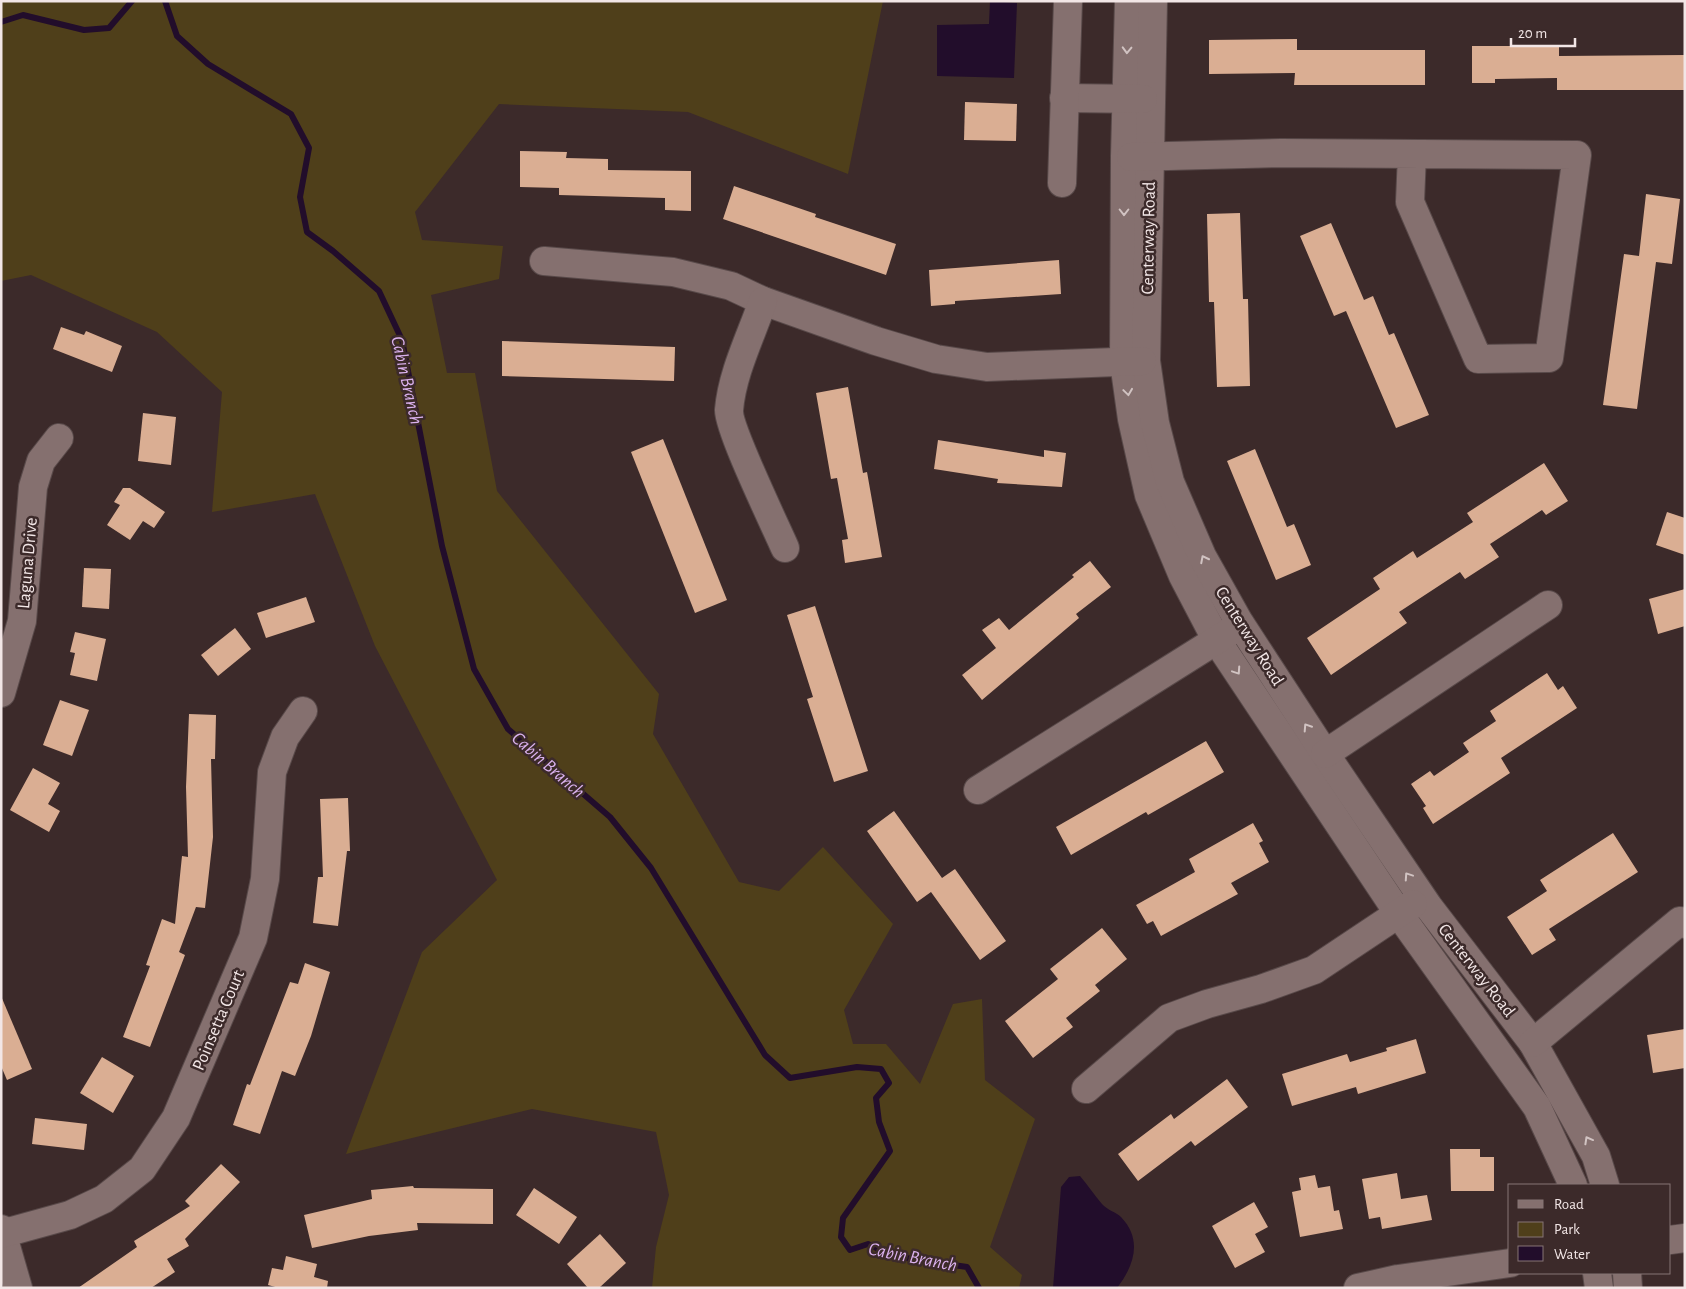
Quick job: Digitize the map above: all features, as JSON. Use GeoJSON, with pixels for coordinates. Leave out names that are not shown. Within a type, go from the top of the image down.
{"type":"FeatureCollection","features":[{"type":"Feature","properties":{"kind":"street"},"geometry":{"type":"LineString","coordinates":[[1062,183],[1068,1]]}},
{"type":"Feature","properties":{"kind":"street","name":"Centerway Road"},"geometry":{"type":"LineString","coordinates":[[1129,1],[1138,99],[1135,361],[1132,419],[1149,495],[1183,576],[1217,641],[1398,914],[1537,1107],[1573,1184]]}},
{"type":"Feature","properties":{"kind":"street","name":"Centerway Road"},"geometry":{"type":"LineString","coordinates":[[1138,99],[1153,1]]}},
{"type":"Feature","properties":{"kind":"street"},"geometry":{"type":"LineString","coordinates":[[1064,98],[1138,99]]}},
{"type":"Feature","properties":{"kind":"street"},"geometry":{"type":"LineString","coordinates":[[1137,157],[1281,154],[1412,154],[1577,155],[1549,358],[1478,359],[1410,202],[1412,154]]}},
{"type":"Feature","properties":{"kind":"street"},"geometry":{"type":"LineString","coordinates":[[544,261],[673,272],[731,286],[763,301],[876,341],[936,359],[987,367],[1135,361]]}},
{"type":"Feature","properties":{"kind":"street"},"geometry":{"type":"LineString","coordinates":[[763,301],[735,382],[729,412],[738,440],[785,548]]}},
{"type":"Feature","properties":{"kind":"street","name":"Centerway Road"},"geometry":{"type":"LineString","coordinates":[[1135,361],[1155,423],[1170,482],[1202,556],[1241,625],[1325,754],[1423,898],[1533,1043],[1596,1156],[1605,1184]]}},
{"type":"Feature","properties":{"kind":"street","name":"Laguna Drive"},"geometry":{"type":"LineString","coordinates":[[1,692],[22,621],[33,487],[41,461],[59,438]]}},
{"type":"Feature","properties":{"kind":"street"},"geometry":{"type":"LineString","coordinates":[[1325,754],[1548,605]]}},
{"type":"Feature","properties":{"kind":"street"},"geometry":{"type":"LineString","coordinates":[[978,790],[1241,625]]}},
{"type":"Feature","properties":{"kind":"street","name":"Poinsetta Court"},"geometry":{"type":"LineString","coordinates":[[2,1232],[70,1215],[104,1199],[142,1169],[176,1118],[253,938],[265,879],[272,772],[285,737],[303,711]]}},
{"type":"Feature","properties":{"kind":"street"},"geometry":{"type":"LineString","coordinates":[[1086,1089],[1169,1018],[1314,970],[1423,898]]}},
{"type":"Feature","properties":{"kind":"street"},"geometry":{"type":"LineString","coordinates":[[1533,1043],[1680,921],[1685,924]]}},
{"type":"Feature","properties":{"kind":"street"},"geometry":{"type":"LineString","coordinates":[[2,1232],[18,1288]]}},
{"type":"Feature","properties":{"kind":"street"},"geometry":{"type":"LineString","coordinates":[[1671,1240],[1685,1238]]}},
{"type":"Feature","properties":{"kind":"street"},"geometry":{"type":"LineString","coordinates":[[1358,1288],[1398,1279],[1508,1263]]}},
{"type":"Feature","properties":{"kind":"street"},"geometry":{"type":"LineString","coordinates":[[1596,1274],[1599,1288]]}},
{"type":"Feature","properties":{"kind":"street"},"geometry":{"type":"LineString","coordinates":[[1627,1274],[1628,1288]]}},
{"type":"Feature","properties":{"kind":"green space"},"geometry":{"type":"Polygon","coordinates":[[[1,1],[883,1],[848,174],[688,112],[499,104],[415,212],[422,240],[503,246],[499,279],[431,295],[447,373],[475,373],[497,491],[659,694],[653,734],[739,882],[779,891],[823,847],[893,924],[844,1010],[853,1044],[886,1044],[920,1084],[953,1004],[982,999],[985,1080],[1035,1119],[990,1247],[1022,1275],[1019,1288],[652,1288],[656,1247],[669,1195],[656,1132],[532,1109],[346,1154],[422,952],[497,880],[375,646],[315,494],[212,512],[222,392],[157,332],[31,275],[1,281],[1,1]]]}},
{"type":"Feature","properties":{"kind":"water"},"geometry":{"type":"Polygon","coordinates":[[[990,1],[1017,3],[1014,78],[937,76],[937,25],[989,24],[990,1]]]}},
{"type":"Feature","properties":{"kind":"water"},"geometry":{"type":"Polygon","coordinates":[[[1080,1176],[1104,1206],[1121,1217],[1132,1235],[1134,1253],[1132,1262],[1117,1288],[1053,1288],[1061,1187],[1069,1177],[1080,1176]]]}},
{"type":"Feature","properties":{"kind":"building"},"geometry":{"type":"Polygon","coordinates":[[[1297,39],[1297,50],[1425,50],[1425,85],[1294,85],[1295,73],[1209,74],[1209,40],[1297,39]]]}},
{"type":"Feature","properties":{"kind":"building"},"geometry":{"type":"Polygon","coordinates":[[[1472,46],[1559,46],[1559,56],[1685,55],[1685,90],[1557,90],[1557,78],[1495,79],[1495,83],[1472,83],[1472,46]]]}},
{"type":"Feature","properties":{"kind":"building"},"geometry":{"type":"Polygon","coordinates":[[[965,102],[1017,104],[1016,141],[964,140],[965,102]]]}},
{"type":"Feature","properties":{"kind":"building"},"geometry":{"type":"Polygon","coordinates":[[[520,151],[567,152],[566,158],[608,159],[608,170],[691,171],[691,211],[665,210],[665,198],[559,195],[559,188],[520,187],[520,151]]]}},
{"type":"Feature","properties":{"kind":"building"},"geometry":{"type":"Polygon","coordinates":[[[734,186],[816,214],[815,217],[896,244],[886,275],[723,219],[734,186]]]}},
{"type":"Feature","properties":{"kind":"building"},"geometry":{"type":"Polygon","coordinates":[[[1646,194],[1680,199],[1672,264],[1656,262],[1637,409],[1603,405],[1624,254],[1639,256],[1646,194]]]}},
{"type":"Feature","properties":{"kind":"building"},"geometry":{"type":"Polygon","coordinates":[[[1240,213],[1243,299],[1248,299],[1250,386],[1217,387],[1214,302],[1209,302],[1207,214],[1240,213]]]}},
{"type":"Feature","properties":{"kind":"building"},"geometry":{"type":"Polygon","coordinates":[[[1331,223],[1364,300],[1373,296],[1389,335],[1394,333],[1429,415],[1396,428],[1346,311],[1334,316],[1300,236],[1331,223]]]}},
{"type":"Feature","properties":{"kind":"building"},"geometry":{"type":"Polygon","coordinates":[[[1059,260],[1061,294],[955,301],[955,304],[931,306],[929,270],[1059,260]]]}},
{"type":"Feature","properties":{"kind":"building"},"geometry":{"type":"Polygon","coordinates":[[[61,327],[84,335],[86,331],[122,346],[112,372],[53,349],[61,327]]]}},
{"type":"Feature","properties":{"kind":"building"},"geometry":{"type":"Polygon","coordinates":[[[502,341],[675,347],[674,381],[502,376],[502,341]]]}},
{"type":"Feature","properties":{"kind":"building"},"geometry":{"type":"Polygon","coordinates":[[[848,387],[863,473],[867,472],[882,557],[845,563],[842,540],[848,539],[837,478],[831,479],[816,393],[848,387]]]}},
{"type":"Feature","properties":{"kind":"building"},"geometry":{"type":"Polygon","coordinates":[[[143,413],[176,417],[171,465],[138,461],[143,413]]]}},
{"type":"Feature","properties":{"kind":"building"},"geometry":{"type":"Polygon","coordinates":[[[663,439],[727,600],[695,613],[631,452],[663,439]]]}},
{"type":"Feature","properties":{"kind":"building"},"geometry":{"type":"Polygon","coordinates":[[[938,440],[1044,457],[1044,450],[1066,453],[1062,487],[997,483],[998,479],[934,469],[938,440]]]}},
{"type":"Feature","properties":{"kind":"building"},"geometry":{"type":"Polygon","coordinates":[[[1255,449],[1287,527],[1294,524],[1311,565],[1276,580],[1227,461],[1255,449]]]}},
{"type":"Feature","properties":{"kind":"building"},"geometry":{"type":"Polygon","coordinates":[[[1544,463],[1568,501],[1546,515],[1542,510],[1490,544],[1499,557],[1465,579],[1460,572],[1399,612],[1407,623],[1331,675],[1307,638],[1380,589],[1373,578],[1413,551],[1417,558],[1473,522],[1467,513],[1544,463]]]}},
{"type":"Feature","properties":{"kind":"building"},"geometry":{"type":"Polygon","coordinates":[[[123,488],[130,488],[165,512],[154,528],[143,521],[130,540],[107,525],[120,505],[114,502],[123,488]]]}},
{"type":"Feature","properties":{"kind":"building"},"geometry":{"type":"Polygon","coordinates":[[[1667,512],[1685,518],[1685,555],[1656,545],[1667,512]]]}},
{"type":"Feature","properties":{"kind":"building"},"geometry":{"type":"Polygon","coordinates":[[[1090,561],[1111,587],[1076,614],[1079,618],[982,700],[962,675],[996,648],[982,630],[999,618],[1009,630],[1074,577],[1072,575],[1090,561]]]}},
{"type":"Feature","properties":{"kind":"building"},"geometry":{"type":"Polygon","coordinates":[[[84,568],[111,569],[109,609],[82,607],[84,568]]]}},
{"type":"Feature","properties":{"kind":"building"},"geometry":{"type":"Polygon","coordinates":[[[1685,589],[1685,626],[1658,634],[1649,599],[1685,589]]]}},
{"type":"Feature","properties":{"kind":"building"},"geometry":{"type":"Polygon","coordinates":[[[306,597],[315,622],[266,638],[257,613],[306,597]]]}},
{"type":"Feature","properties":{"kind":"building"},"geometry":{"type":"Polygon","coordinates":[[[815,606],[868,771],[834,782],[807,699],[813,697],[787,615],[815,606]]]}},
{"type":"Feature","properties":{"kind":"building"},"geometry":{"type":"Polygon","coordinates":[[[235,628],[251,649],[218,676],[201,655],[235,628]]]}},
{"type":"Feature","properties":{"kind":"building"},"geometry":{"type":"Polygon","coordinates":[[[75,632],[106,639],[97,681],[70,675],[75,653],[70,652],[75,632]]]}},
{"type":"Feature","properties":{"kind":"building"},"geometry":{"type":"Polygon","coordinates":[[[1547,673],[1558,690],[1563,686],[1577,708],[1501,758],[1510,773],[1433,824],[1423,808],[1426,806],[1411,784],[1430,771],[1434,776],[1469,752],[1463,743],[1496,721],[1490,711],[1547,673]]]}},
{"type":"Feature","properties":{"kind":"building"},"geometry":{"type":"Polygon","coordinates":[[[60,700],[89,710],[72,756],[43,745],[60,700]]]}},
{"type":"Feature","properties":{"kind":"building"},"geometry":{"type":"Polygon","coordinates":[[[189,714],[216,715],[215,759],[211,759],[213,837],[205,908],[196,907],[179,952],[185,955],[150,1047],[123,1037],[150,966],[146,965],[162,919],[175,924],[182,856],[188,857],[186,787],[189,714]]]}},
{"type":"Feature","properties":{"kind":"building"},"geometry":{"type":"Polygon","coordinates":[[[1206,741],[1224,772],[1148,815],[1146,812],[1071,855],[1056,827],[1206,741]]]}},
{"type":"Feature","properties":{"kind":"building"},"geometry":{"type":"Polygon","coordinates":[[[33,768],[60,783],[48,804],[60,811],[49,832],[10,810],[33,768]]]}},
{"type":"Feature","properties":{"kind":"building"},"geometry":{"type":"Polygon","coordinates":[[[348,798],[350,851],[347,851],[338,926],[313,923],[318,877],[323,877],[320,799],[348,798]]]}},
{"type":"Feature","properties":{"kind":"building"},"geometry":{"type":"Polygon","coordinates":[[[894,811],[942,878],[955,869],[1006,941],[980,960],[931,892],[917,902],[867,831],[894,811]]]}},
{"type":"Feature","properties":{"kind":"building"},"geometry":{"type":"Polygon","coordinates":[[[1253,823],[1263,841],[1259,843],[1269,862],[1231,883],[1238,894],[1161,936],[1153,921],[1147,924],[1136,905],[1195,872],[1189,859],[1253,823]]]}},
{"type":"Feature","properties":{"kind":"building"},"geometry":{"type":"Polygon","coordinates":[[[1613,833],[1638,872],[1549,929],[1556,940],[1532,955],[1507,917],[1547,891],[1540,880],[1613,833]]]}},
{"type":"Feature","properties":{"kind":"building"},"geometry":{"type":"Polygon","coordinates":[[[1102,928],[1127,959],[1095,985],[1100,991],[1066,1018],[1073,1027],[1033,1058],[1005,1021],[1058,979],[1050,969],[1102,928]]]}},
{"type":"Feature","properties":{"kind":"building"},"geometry":{"type":"Polygon","coordinates":[[[305,963],[330,972],[311,1036],[295,1076],[282,1071],[260,1134],[233,1125],[247,1084],[250,1085],[290,982],[298,984],[305,963]]]}},
{"type":"Feature","properties":{"kind":"building"},"geometry":{"type":"Polygon","coordinates":[[[1,996],[32,1069],[7,1080],[1,1066],[1,996]]]}},
{"type":"Feature","properties":{"kind":"building"},"geometry":{"type":"Polygon","coordinates":[[[1685,1029],[1685,1068],[1653,1073],[1647,1035],[1685,1029]]]}},
{"type":"Feature","properties":{"kind":"building"},"geometry":{"type":"Polygon","coordinates":[[[1416,1039],[1426,1073],[1358,1094],[1356,1087],[1292,1106],[1282,1074],[1347,1054],[1350,1062],[1387,1051],[1386,1048],[1416,1039]]]}},
{"type":"Feature","properties":{"kind":"building"},"geometry":{"type":"Polygon","coordinates":[[[102,1057],[134,1076],[113,1113],[80,1093],[102,1057]]]}},
{"type":"Feature","properties":{"kind":"building"},"geometry":{"type":"Polygon","coordinates":[[[1227,1079],[1248,1107],[1195,1146],[1191,1141],[1138,1181],[1118,1154],[1171,1114],[1174,1119],[1227,1079]]]}},
{"type":"Feature","properties":{"kind":"building"},"geometry":{"type":"Polygon","coordinates":[[[35,1118],[87,1124],[84,1150],[32,1144],[35,1118]]]}},
{"type":"Feature","properties":{"kind":"building"},"geometry":{"type":"Polygon","coordinates":[[[1450,1149],[1480,1149],[1480,1157],[1494,1157],[1494,1191],[1451,1191],[1450,1149]]]}},
{"type":"Feature","properties":{"kind":"building"},"geometry":{"type":"Polygon","coordinates":[[[221,1164],[240,1182],[185,1239],[189,1246],[167,1259],[175,1272],[151,1288],[78,1288],[137,1247],[134,1241],[190,1206],[185,1201],[221,1164]]]}},
{"type":"Feature","properties":{"kind":"building"},"geometry":{"type":"Polygon","coordinates":[[[1397,1173],[1401,1199],[1427,1195],[1432,1220],[1382,1229],[1380,1217],[1369,1219],[1362,1179],[1397,1173]]]}},
{"type":"Feature","properties":{"kind":"building"},"geometry":{"type":"Polygon","coordinates":[[[1315,1175],[1318,1188],[1330,1186],[1334,1211],[1339,1210],[1343,1229],[1300,1237],[1292,1192],[1301,1190],[1299,1178],[1315,1175]]]}},
{"type":"Feature","properties":{"kind":"building"},"geometry":{"type":"Polygon","coordinates":[[[413,1186],[414,1188],[493,1189],[493,1224],[417,1223],[418,1230],[369,1236],[312,1248],[304,1215],[372,1199],[371,1190],[413,1186]]]}},
{"type":"Feature","properties":{"kind":"building"},"geometry":{"type":"Polygon","coordinates":[[[534,1188],[577,1217],[559,1244],[516,1215],[534,1188]]]}},
{"type":"Feature","properties":{"kind":"building"},"geometry":{"type":"Polygon","coordinates":[[[1254,1202],[1268,1227],[1255,1234],[1265,1252],[1235,1268],[1212,1226],[1254,1202]]]}},
{"type":"Feature","properties":{"kind":"building"},"geometry":{"type":"Polygon","coordinates":[[[600,1234],[626,1263],[599,1288],[588,1288],[567,1264],[600,1234]]]}},
{"type":"Feature","properties":{"kind":"building"},"geometry":{"type":"Polygon","coordinates":[[[286,1256],[317,1264],[314,1277],[328,1281],[327,1288],[279,1288],[268,1285],[272,1268],[283,1270],[286,1256]]]}},
{"type":"Feature","properties":{"kind":"waterway","name":"Cabin Branch"},"geometry":{"type":"LineString","coordinates":[[1,22],[23,15],[84,30],[109,28],[132,1]]}},
{"type":"Feature","properties":{"kind":"waterway","name":"Cabin Branch"},"geometry":{"type":"LineString","coordinates":[[165,1],[177,36],[208,64],[291,114],[309,148],[300,197],[307,232],[333,251],[379,291],[402,340],[442,546],[474,669],[508,729],[610,817],[651,868],[765,1055],[790,1078],[857,1067],[881,1069],[889,1083],[876,1098],[879,1122],[890,1151],[843,1218],[841,1237],[850,1250],[868,1244],[893,1256],[967,1267],[979,1288]]}}]}
